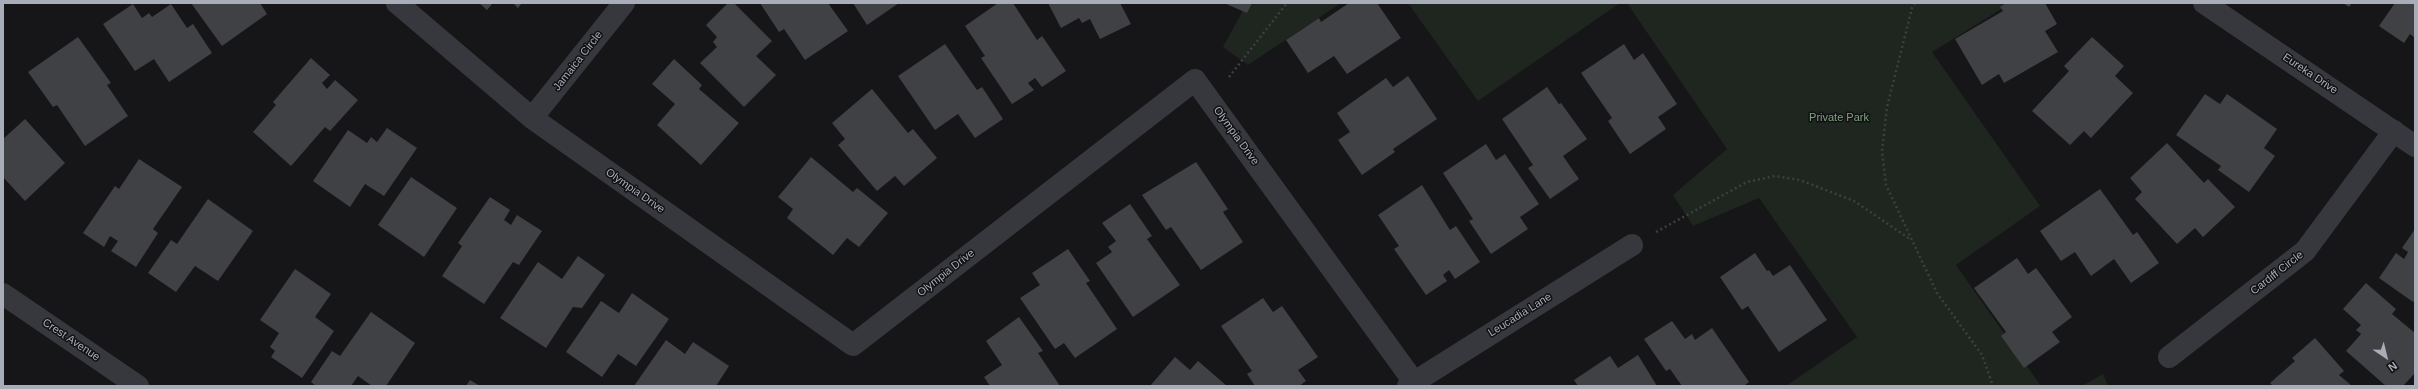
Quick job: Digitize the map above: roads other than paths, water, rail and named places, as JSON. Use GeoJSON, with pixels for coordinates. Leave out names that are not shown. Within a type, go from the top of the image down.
{"type":"FeatureCollection","features":[{"type":"Feature","properties":{"kind":"street","name":"Olympia Drive"},"geometry":{"type":"LineString","coordinates":[[397,3],[532,118],[853,345],[1195,80],[1411,384]]}},
{"type":"Feature","properties":{"kind":"street","name":"Jamaica Circle"},"geometry":{"type":"LineString","coordinates":[[532,118],[624,3]]}},
{"type":"Feature","properties":{"kind":"street","name":"Eureka Drive"},"geometry":{"type":"LineString","coordinates":[[2204,3],[2415,146]]}},
{"type":"Feature","properties":{"kind":"street","name":"Cardiff Circle"},"geometry":{"type":"LineString","coordinates":[[2169,357],[2305,251],[2394,131]]}},
{"type":"Feature","properties":{"kind":"street","name":"Leucadia Lane"},"geometry":{"type":"LineString","coordinates":[[1411,384],[1632,245]]}},
{"type":"Feature","properties":{"kind":"street","name":"Crest Avenue"},"geometry":{"type":"LineString","coordinates":[[3,294],[138,386]]}},
{"type":"Feature","properties":{"kind":"park label","name":"Private Park"},"geometry":{"type":"Point","coordinates":[1839,118]}}]}
